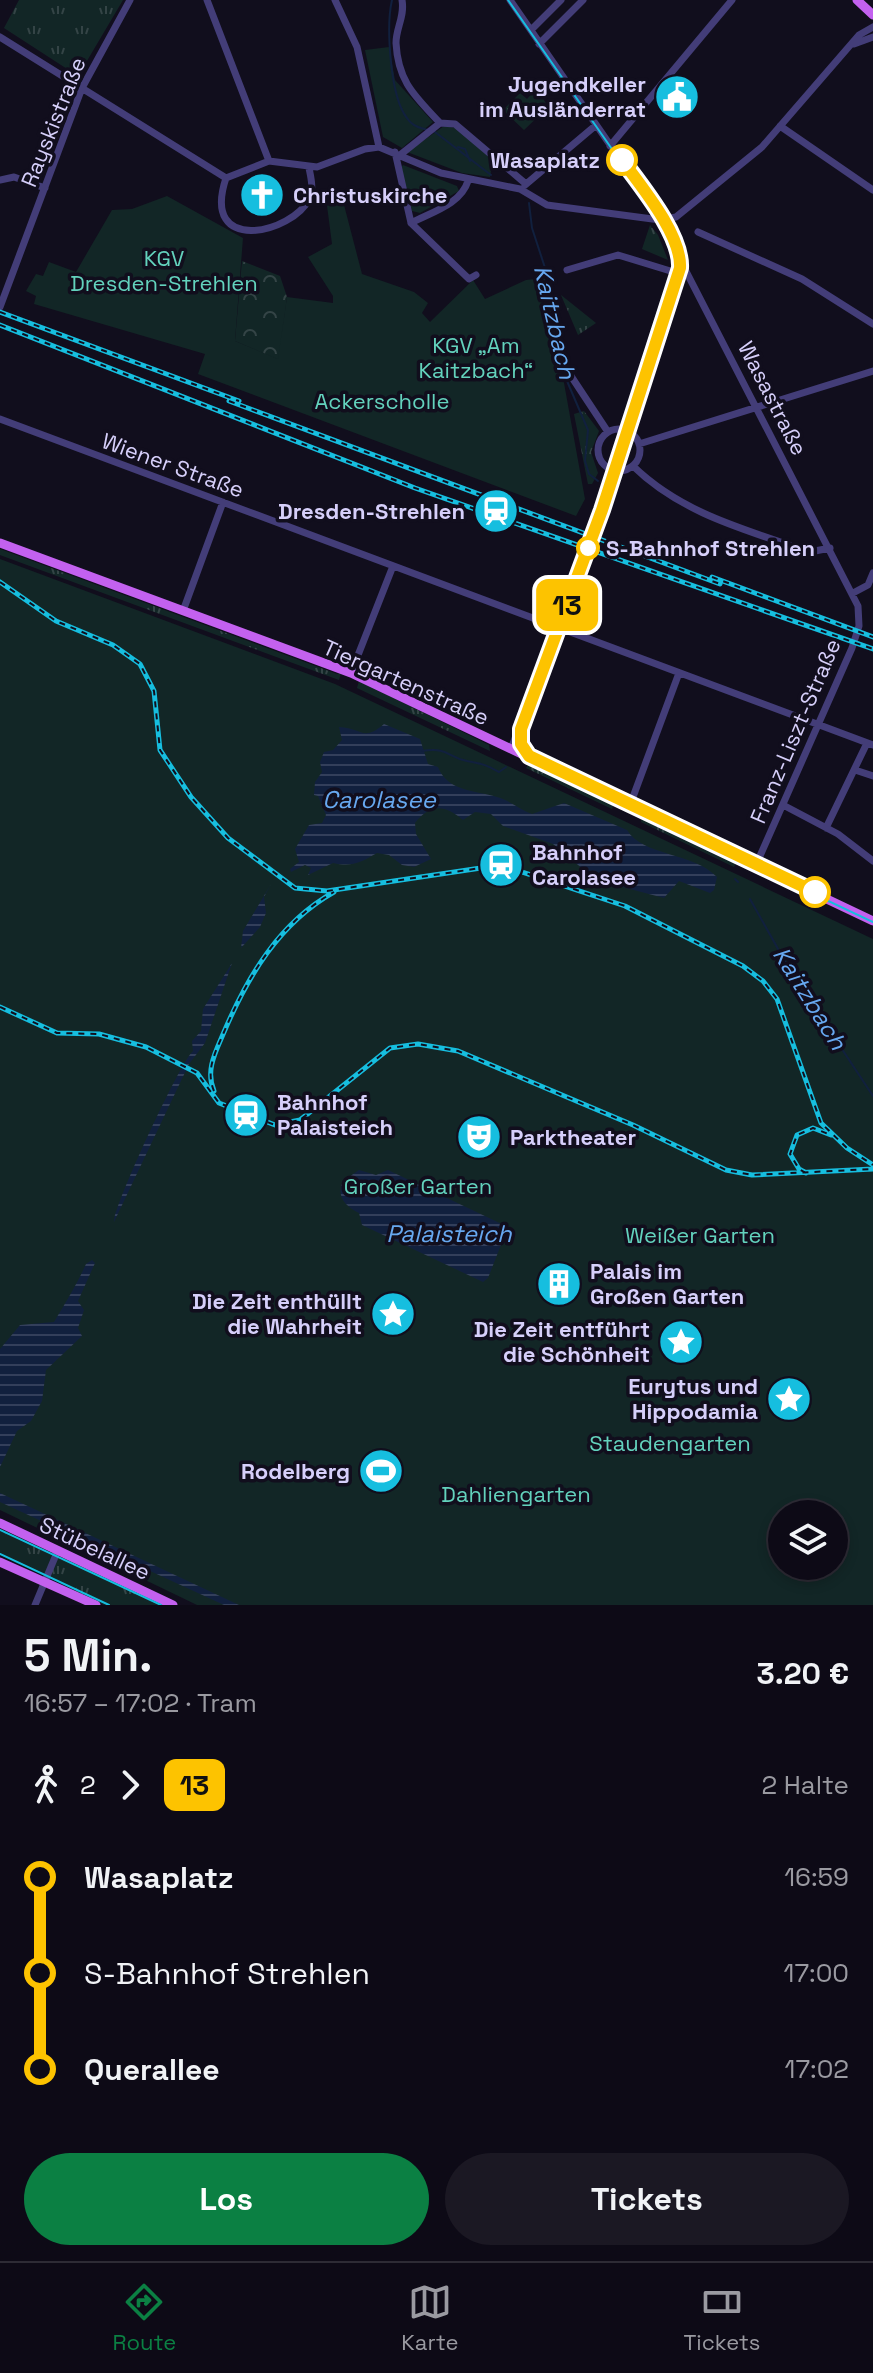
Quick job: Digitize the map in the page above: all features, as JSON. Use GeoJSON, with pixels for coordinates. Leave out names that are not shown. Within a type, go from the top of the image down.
{"type":"FeatureCollection","features":[{"type":"Feature","properties":{"kind":"main road"},"geometry":{"type":"LineString","coordinates":[[857,0],[873,15]]}},
{"type":"Feature","properties":{"kind":"main road","name":"Tiergartenstraße"},"geometry":{"type":"LineString","coordinates":[[0,543],[351,673],[873,921]]}},
{"type":"Feature","properties":{"kind":"main road","name":"Stübelallee"},"geometry":{"type":"LineString","coordinates":[[0,1523],[173,1605]]}},
{"type":"Feature","properties":{"kind":"main road"},"geometry":{"type":"LineString","coordinates":[[0,1562],[96,1605]]}},
{"type":"Feature","properties":{"kind":"street","name":"Rayskistraße"},"geometry":{"type":"LineString","coordinates":[[0,307],[82,88],[130,0]]}},
{"type":"Feature","properties":{"kind":"street"},"geometry":{"type":"LineString","coordinates":[[207,0],[269,161]]}},
{"type":"Feature","properties":{"kind":"street"},"geometry":{"type":"LineString","coordinates":[[402,0],[402,24],[396,39],[405,85],[434,128]]}},
{"type":"Feature","properties":{"kind":"street","name":"Wasastraße"},"geometry":{"type":"LineString","coordinates":[[510,0],[660,220],[853,593]]}},
{"type":"Feature","properties":{"kind":"street"},"geometry":{"type":"LineString","coordinates":[[531,30],[561,0]]}},
{"type":"Feature","properties":{"kind":"street"},"geometry":{"type":"LineString","coordinates":[[539,44],[583,0]]}},
{"type":"Feature","properties":{"kind":"street"},"geometry":{"type":"LineString","coordinates":[[610,146],[732,0]]}},
{"type":"Feature","properties":{"kind":"street"},"geometry":{"type":"LineString","coordinates":[[337,1],[357,47],[379,147]]}},
{"type":"Feature","properties":{"kind":"street"},"geometry":{"type":"LineString","coordinates":[[397,153],[434,128],[461,127],[547,205],[660,220],[680,215],[725,180],[780,126],[859,35],[873,27]]}},
{"type":"Feature","properties":{"kind":"street"},"geometry":{"type":"LineString","coordinates":[[0,37],[226,178]]}},
{"type":"Feature","properties":{"kind":"street"},"geometry":{"type":"LineString","coordinates":[[854,44],[873,37]]}},
{"type":"Feature","properties":{"kind":"street"},"geometry":{"type":"LineString","coordinates":[[226,178],[269,161],[309,168],[379,147],[468,181],[522,183],[595,126]]}},
{"type":"Feature","properties":{"kind":"street"},"geometry":{"type":"LineString","coordinates":[[780,126],[871,185]]}},
{"type":"Feature","properties":{"kind":"street"},"geometry":{"type":"LineString","coordinates":[[397,153],[411,223],[469,279],[476,275]]}},
{"type":"Feature","properties":{"kind":"street"},"geometry":{"type":"LineString","coordinates":[[226,178],[219,204],[222,218],[231,225],[247,230],[288,220],[309,199],[312,184],[309,168]]}},
{"type":"Feature","properties":{"kind":"street"},"geometry":{"type":"LineString","coordinates":[[0,180],[14,177],[45,188]]}},
{"type":"Feature","properties":{"kind":"street"},"geometry":{"type":"LineString","coordinates":[[411,223],[464,193],[468,181]]}},
{"type":"Feature","properties":{"kind":"street"},"geometry":{"type":"LineString","coordinates":[[698,232],[802,279],[873,324]]}},
{"type":"Feature","properties":{"kind":"street"},"geometry":{"type":"LineString","coordinates":[[567,270],[623,256],[677,273]]}},
{"type":"Feature","properties":{"kind":"street"},"geometry":{"type":"LineString","coordinates":[[626,430],[682,260]]}},
{"type":"Feature","properties":{"kind":"street"},"geometry":{"type":"LineString","coordinates":[[639,444],[873,371]]}},
{"type":"Feature","properties":{"kind":"street"},"geometry":{"type":"LineString","coordinates":[[569,373],[608,432]]}},
{"type":"Feature","properties":{"kind":"street","name":"Wiener Straße"},"geometry":{"type":"LineString","coordinates":[[0,419],[870,744]]}},
{"type":"Feature","properties":{"kind":"street"},"geometry":{"type":"LineString","coordinates":[[608,432],[626,430]]}},
{"type":"Feature","properties":{"kind":"street"},"geometry":{"type":"LineString","coordinates":[[608,432],[598,449],[601,462],[615,471],[633,466],[639,456],[639,444],[626,430]]}},
{"type":"Feature","properties":{"kind":"street"},"geometry":{"type":"LineString","coordinates":[[633,466],[656,488],[684,506],[810,552],[830,548]]}},
{"type":"Feature","properties":{"kind":"street"},"geometry":{"type":"LineString","coordinates":[[183,611],[223,502]]}},
{"type":"Feature","properties":{"kind":"street"},"geometry":{"type":"LineString","coordinates":[[351,673],[393,566]]}},
{"type":"Feature","properties":{"kind":"street"},"geometry":{"type":"LineString","coordinates":[[853,593],[868,585],[873,573]]}},
{"type":"Feature","properties":{"kind":"street","name":"Franz-Liszt-Straße"},"geometry":{"type":"LineString","coordinates":[[756,865],[859,626],[858,606],[853,593]]}},
{"type":"Feature","properties":{"kind":"street"},"geometry":{"type":"LineString","coordinates":[[511,749],[557,627]]}},
{"type":"Feature","properties":{"kind":"street"},"geometry":{"type":"LineString","coordinates":[[630,805],[679,673]]}},
{"type":"Feature","properties":{"kind":"street"},"geometry":{"type":"LineString","coordinates":[[826,828],[870,744]]}},
{"type":"Feature","properties":{"kind":"street"},"geometry":{"type":"LineString","coordinates":[[855,770],[873,776]]}},
{"type":"Feature","properties":{"kind":"street"},"geometry":{"type":"LineString","coordinates":[[783,805],[826,828],[873,861]]}},
{"type":"Feature","properties":{"kind":"street"},"geometry":{"type":"LineString","coordinates":[[35,1605],[58,1550]]}},
{"type":"Feature","properties":{"kind":"green space"},"geometry":{"type":"Polygon","coordinates":[[[19,0],[123,0],[78,76],[4,28],[19,0]]]}},
{"type":"Feature","properties":{"kind":"green space"},"geometry":{"type":"Polygon","coordinates":[[[389,47],[395,80],[433,122],[402,148],[383,137],[365,50],[389,47]]]}},
{"type":"Feature","properties":{"kind":"green space"},"geometry":{"type":"Polygon","coordinates":[[[537,88],[548,107],[524,130],[503,110],[520,93],[527,99],[537,88]]]}},
{"type":"Feature","properties":{"kind":"green space"},"geometry":{"type":"Polygon","coordinates":[[[444,126],[456,128],[493,158],[490,177],[462,173],[407,152],[444,126]]]}},
{"type":"Feature","properties":{"kind":"green space"},"geometry":{"type":"Polygon","coordinates":[[[403,165],[457,186],[459,191],[420,213],[412,211],[400,169],[403,165]]]}},
{"type":"Feature","properties":{"kind":"green space"},"geometry":{"type":"Polygon","coordinates":[[[167,196],[243,238],[235,341],[278,359],[287,297],[333,303],[333,296],[308,257],[332,244],[326,198],[343,201],[362,274],[414,292],[428,303],[422,313],[430,322],[473,280],[485,299],[526,280],[545,278],[585,499],[576,516],[198,374],[205,354],[34,304],[36,296],[26,291],[36,274],[43,276],[49,262],[76,272],[112,210],[132,209],[167,196]]]}},
{"type":"Feature","properties":{"kind":"green space"},"geometry":{"type":"Polygon","coordinates":[[[650,225],[658,235],[668,260],[642,249],[650,225]]]}},
{"type":"Feature","properties":{"kind":"green space"},"geometry":{"type":"Polygon","coordinates":[[[242,261],[280,276],[287,297],[279,360],[235,341],[242,261]]]}},
{"type":"Feature","properties":{"kind":"green space"},"geometry":{"type":"Polygon","coordinates":[[[561,295],[596,323],[578,335],[561,295]]]}},
{"type":"Feature","properties":{"kind":"green space"},"geometry":{"type":"Polygon","coordinates":[[[584,411],[599,431],[591,452],[598,473],[592,484],[588,484],[574,414],[584,411]]]}},
{"type":"Feature","properties":{"kind":"green space"},"geometry":{"type":"Polygon","coordinates":[[[0,549],[341,673],[339,680],[0,555],[0,549]]]}},
{"type":"Feature","properties":{"kind":"green space","name":"Großer Garten"},"geometry":{"type":"Polygon","coordinates":[[[0,559],[335,684],[873,939],[873,1605],[197,1605],[0,1510],[0,559]]]}},
{"type":"Feature","properties":{"kind":"green space"},"geometry":{"type":"Polygon","coordinates":[[[359,681],[489,745],[490,751],[357,688],[359,681]]]}},
{"type":"Feature","properties":{"kind":"green space"},"geometry":{"type":"Polygon","coordinates":[[[529,764],[614,804],[612,809],[526,768],[529,764]]]}},
{"type":"Feature","properties":{"kind":"green space"},"geometry":{"type":"Polygon","coordinates":[[[642,818],[737,861],[734,867],[641,822],[642,818]]]}},
{"type":"Feature","properties":{"kind":"green space"},"geometry":{"type":"Polygon","coordinates":[[[0,1531],[62,1560],[64,1557],[162,1605],[104,1605],[0,1553],[0,1531]]]}},
{"type":"Feature","properties":{"kind":"water","name":"Carolasee"},"geometry":{"type":"Polygon","coordinates":[[[384,724],[420,739],[428,764],[438,767],[455,786],[501,798],[532,814],[564,803],[627,830],[644,845],[707,869],[717,877],[714,890],[710,893],[679,881],[664,898],[596,880],[553,844],[503,826],[491,814],[475,812],[463,820],[450,811],[438,808],[427,812],[415,823],[416,834],[431,859],[414,867],[377,853],[356,863],[333,863],[308,875],[311,868],[305,865],[291,872],[290,869],[299,862],[295,849],[309,825],[322,823],[326,815],[318,796],[314,795],[315,782],[322,772],[320,762],[324,752],[333,750],[342,740],[339,727],[367,733],[384,724]]]}},
{"type":"Feature","properties":{"kind":"water"},"geometry":{"type":"Polygon","coordinates":[[[271,884],[264,897],[266,913],[260,927],[241,948],[243,931],[271,884]]]}},
{"type":"Feature","properties":{"kind":"water"},"geometry":{"type":"Polygon","coordinates":[[[232,963],[205,1043],[189,1064],[114,1222],[148,1136],[193,1051],[192,1041],[201,1031],[203,1009],[232,963]]]}},
{"type":"Feature","properties":{"kind":"water","name":"Palaisteich"},"geometry":{"type":"Polygon","coordinates":[[[359,1170],[376,1175],[388,1170],[508,1227],[488,1278],[483,1282],[362,1225],[359,1213],[341,1196],[343,1181],[359,1170]]]}},
{"type":"Feature","properties":{"kind":"water"},"geometry":{"type":"Polygon","coordinates":[[[92,1260],[95,1263],[78,1301],[84,1310],[78,1328],[82,1336],[46,1370],[42,1401],[31,1421],[17,1431],[0,1467],[0,1349],[20,1325],[54,1322],[86,1264],[92,1260]]]}},
{"type":"Feature","properties":{"kind":"water"},"geometry":{"type":"Polygon","coordinates":[[[0,1493],[239,1605],[224,1605],[0,1502],[0,1493]]]}},
{"type":"Feature","properties":{"kind":"waterway","name":"Kaitzbach"},"geometry":{"type":"LineString","coordinates":[[392,0],[390,43],[397,94],[409,121],[428,130]]}},
{"type":"Feature","properties":{"kind":"waterway","name":"Kaitzbach"},"geometry":{"type":"LineString","coordinates":[[435,132],[491,175]]}},
{"type":"Feature","properties":{"kind":"waterway","name":"Kaitzbach"},"geometry":{"type":"LineString","coordinates":[[458,147],[465,149],[470,161]]}},
{"type":"Feature","properties":{"kind":"waterway","name":"Kaitzbach"},"geometry":{"type":"LineString","coordinates":[[529,203],[532,228],[548,277],[562,344],[564,374],[588,430],[585,461],[589,474],[598,481]]}},
{"type":"Feature","properties":{"kind":"waterway","name":"Kaitzbach"},"geometry":{"type":"LineString","coordinates":[[422,751],[443,751],[499,772],[506,767]]}},
{"type":"Feature","properties":{"kind":"waterway","name":"Kaitzbach"},"geometry":{"type":"LineString","coordinates":[[735,879],[738,882]]}},
{"type":"Feature","properties":{"kind":"waterway","name":"Kaitzbach"},"geometry":{"type":"LineString","coordinates":[[750,899],[791,972],[873,1096]]}},
{"type":"Feature","properties":{"kind":"tram line"},"geometry":{"type":"LineString","coordinates":[[508,0],[644,195],[677,262],[611,470],[517,728],[517,749],[528,759],[873,922]]}},
{"type":"Feature","properties":{"kind":"tram line","name":"13"},"geometry":{"type":"LineString","coordinates":[[622,160],[662,220],[679,252],[680,268],[602,510],[521,729],[521,744],[529,756],[815,892]]}},
{"type":"Feature","properties":{"kind":"tram line"},"geometry":{"type":"LineString","coordinates":[[0,1530],[161,1605]]}},
{"type":"Feature","properties":{"kind":"tram line"},"geometry":{"type":"LineString","coordinates":[[0,1554],[109,1605]]}},
{"type":"Feature","properties":{"kind":"railway"},"geometry":{"type":"LineString","coordinates":[[0,312],[239,401]]}},
{"type":"Feature","properties":{"kind":"railway"},"geometry":{"type":"LineString","coordinates":[[0,325],[415,488],[873,649]]}},
{"type":"Feature","properties":{"kind":"railway"},"geometry":{"type":"LineString","coordinates":[[229,401],[720,584]]}},
{"type":"Feature","properties":{"kind":"railway"},"geometry":{"type":"LineString","coordinates":[[712,577],[873,637]]}},
{"type":"Feature","properties":{"kind":"railway"},"geometry":{"type":"LineString","coordinates":[[0,582],[56,621],[113,645],[140,664],[154,691],[160,750],[191,797],[228,838],[295,888],[327,891],[501,865],[625,906],[743,966],[763,981],[777,999],[821,1123],[847,1148],[873,1165]]}},
{"type":"Feature","properties":{"kind":"railway"},"geometry":{"type":"LineString","coordinates":[[214,1091],[211,1068],[215,1053],[255,971],[281,935],[314,905],[334,892]]}},
{"type":"Feature","properties":{"kind":"railway"},"geometry":{"type":"LineString","coordinates":[[0,1007],[57,1033],[99,1034],[146,1047],[197,1073],[219,1103],[275,1125],[300,1120],[390,1048],[418,1044],[458,1051],[633,1125],[726,1170],[752,1175],[873,1169]]}},
{"type":"Feature","properties":{"kind":"railway"},"geometry":{"type":"LineString","coordinates":[[806,1173],[799,1169],[790,1154],[797,1135],[813,1128],[831,1135]]}},
{"type":"Feature","properties":{"kind":"place","name":"Jugendkeller im Ausländerrat"},"geometry":{"type":"Point","coordinates":[677,97]}},
{"type":"Feature","properties":{"kind":"place","name":"Wasaplatz"},"geometry":{"type":"Point","coordinates":[622,160]}},
{"type":"Feature","properties":{"kind":"place","name":"Christuskirche"},"geometry":{"type":"Point","coordinates":[262,195]}},
{"type":"Feature","properties":{"kind":"place","name":"Dresden-Strehlen"},"geometry":{"type":"Point","coordinates":[496,511]}},
{"type":"Feature","properties":{"kind":"place","name":"S-Bahnhof Strehlen"},"geometry":{"type":"Point","coordinates":[588,548]}},
{"type":"Feature","properties":{"kind":"place","name":"Bahnhof Carolasee"},"geometry":{"type":"Point","coordinates":[501,865]}},
{"type":"Feature","properties":{"kind":"place","name":"Bahnhof Palaisteich"},"geometry":{"type":"Point","coordinates":[246,1115]}},
{"type":"Feature","properties":{"kind":"place","name":"Parktheater"},"geometry":{"type":"Point","coordinates":[479,1137]}},
{"type":"Feature","properties":{"kind":"place","name":"Palais im Großen Garten"},"geometry":{"type":"Point","coordinates":[559,1284]}},
{"type":"Feature","properties":{"kind":"place","name":"Die Zeit enthüllt die Wahrheit"},"geometry":{"type":"Point","coordinates":[393,1314]}},
{"type":"Feature","properties":{"kind":"place","name":"Die Zeit entführt die Schönheit"},"geometry":{"type":"Point","coordinates":[681,1342]}},
{"type":"Feature","properties":{"kind":"place","name":"Eurytus und Hippodamia"},"geometry":{"type":"Point","coordinates":[789,1399]}},
{"type":"Feature","properties":{"kind":"place","name":"Rodelberg"},"geometry":{"type":"Point","coordinates":[381,1471]}},
{"type":"Feature","properties":{"kind":"park label","name":"KGV Dresden-Strehlen"},"geometry":{"type":"Point","coordinates":[164,270]}},
{"type":"Feature","properties":{"kind":"park label","name":"KGV „Am Kaitzbach“"},"geometry":{"type":"Point","coordinates":[476,358]}},
{"type":"Feature","properties":{"kind":"park label","name":"Ackerscholle"},"geometry":{"type":"Point","coordinates":[382,401]}},
{"type":"Feature","properties":{"kind":"park label","name":"Weißer Garten"},"geometry":{"type":"Point","coordinates":[700,1235]}},
{"type":"Feature","properties":{"kind":"park label","name":"Staudengarten"},"geometry":{"type":"Point","coordinates":[670,1443]}},
{"type":"Feature","properties":{"kind":"park label","name":"Dahliengarten"},"geometry":{"type":"Point","coordinates":[516,1494]}}]}
